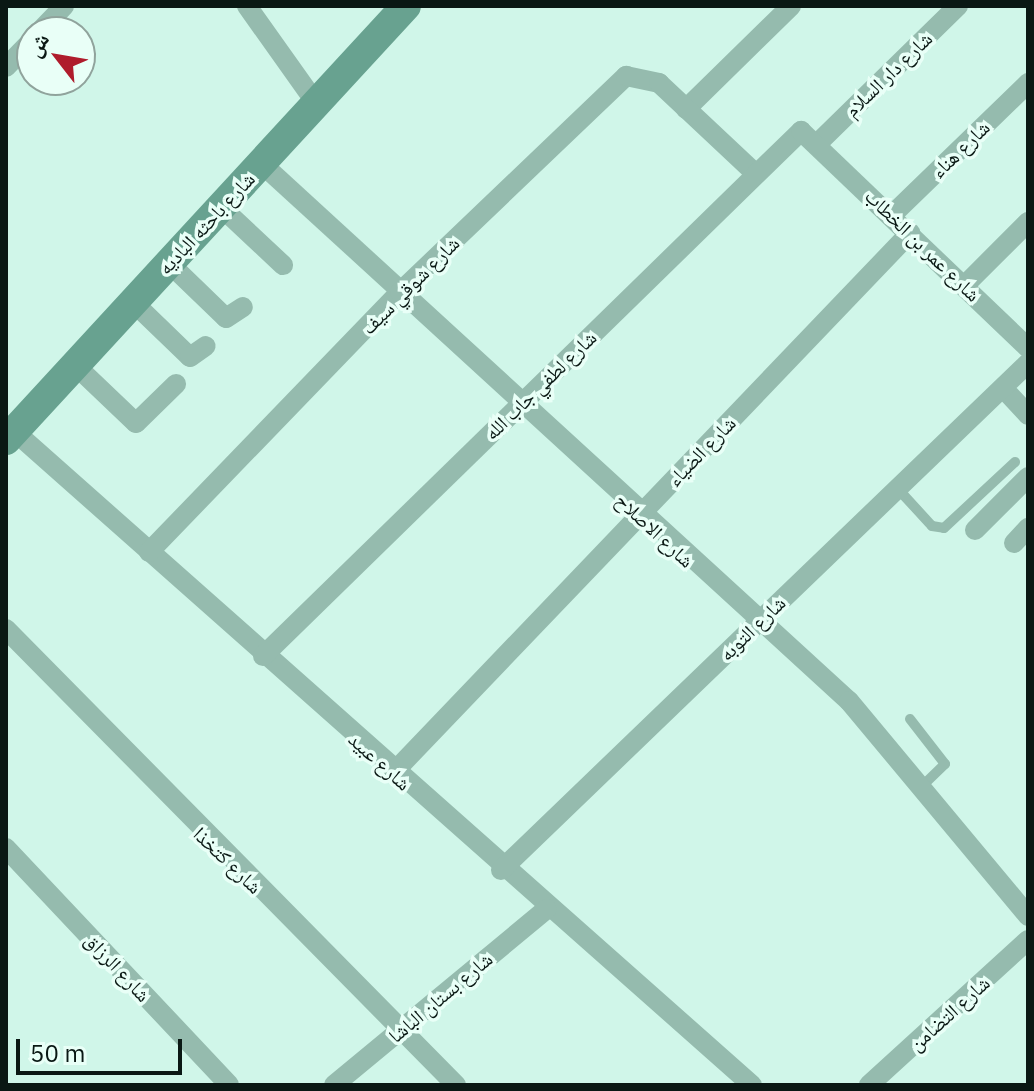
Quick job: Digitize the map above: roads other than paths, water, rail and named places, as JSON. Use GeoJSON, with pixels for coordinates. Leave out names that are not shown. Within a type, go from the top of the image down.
{"type":"FeatureCollection","features":[{"type":"Feature","properties":{"kind":"street"},"geometry":{"type":"LineString","coordinates":[[247,6],[316,103]]}},
{"type":"Feature","properties":{"kind":"street","name":"شارع باحثه الباديه"},"geometry":{"type":"LineString","coordinates":[[10,436],[406,6]]}},
{"type":"Feature","properties":{"kind":"street"},"geometry":{"type":"LineString","coordinates":[[686,109],[791,6]]}},
{"type":"Feature","properties":{"kind":"street","name":"شارع دار السلام"},"geometry":{"type":"LineString","coordinates":[[818,143],[958,6]]}},
{"type":"Feature","properties":{"kind":"street","name":"شارع شوقي سيف"},"geometry":{"type":"LineString","coordinates":[[149,552],[400,292],[626,76],[644,74],[756,174]]}},
{"type":"Feature","properties":{"kind":"street","name":"شارع هناء"},"geometry":{"type":"LineString","coordinates":[[892,215],[1028,83]]}},
{"type":"Feature","properties":{"kind":"street","name":"شارع لطفي جاب الله"},"geometry":{"type":"LineString","coordinates":[[263,656],[797,132],[818,143]]}},
{"type":"Feature","properties":{"kind":"street","name":"شارع عمر بن الخطاب"},"geometry":{"type":"LineString","coordinates":[[818,143],[1028,348]]}},
{"type":"Feature","properties":{"kind":"street","name":"شارع الاصلاح"},"geometry":{"type":"LineString","coordinates":[[261,163],[757,624],[849,701],[1028,916]]}},
{"type":"Feature","properties":{"kind":"street"},"geometry":{"type":"LineString","coordinates":[[221,207],[283,265]]}},
{"type":"Feature","properties":{"kind":"street"},"geometry":{"type":"LineString","coordinates":[[964,286],[1028,222]]}},
{"type":"Feature","properties":{"kind":"street","name":"شارع الضياء"},"geometry":{"type":"LineString","coordinates":[[393,773],[910,233]]}},
{"type":"Feature","properties":{"kind":"street"},"geometry":{"type":"LineString","coordinates":[[169,263],[226,318],[243,307]]}},
{"type":"Feature","properties":{"kind":"street"},"geometry":{"type":"LineString","coordinates":[[133,302],[190,357],[206,346]]}},
{"type":"Feature","properties":{"kind":"street","name":"شارع التوبه"},"geometry":{"type":"LineString","coordinates":[[501,870],[1028,363]]}},
{"type":"Feature","properties":{"kind":"street"},"geometry":{"type":"LineString","coordinates":[[75,365],[136,423],[176,384]]}},
{"type":"Feature","properties":{"kind":"street"},"geometry":{"type":"LineString","coordinates":[[1003,388],[1028,415]]}},
{"type":"Feature","properties":{"kind":"street","name":"شارع عبيد"},"geometry":{"type":"LineString","coordinates":[[10,436],[149,552],[501,870],[752,1085]]}},
{"type":"Feature","properties":{"kind":"street"},"geometry":{"type":"LineString","coordinates":[[975,530],[1022,470]]}},
{"type":"Feature","properties":{"kind":"street","name":"شارع كتخذا"},"geometry":{"type":"LineString","coordinates":[[6,629],[456,1085]]}},
{"type":"Feature","properties":{"kind":"street","name":"شارع الرزاق"},"geometry":{"type":"LineString","coordinates":[[6,848],[229,1085]]}},
{"type":"Feature","properties":{"kind":"street","name":"شارع بستان الباشا"},"geometry":{"type":"LineString","coordinates":[[334,1085],[547,909]]}},
{"type":"Feature","properties":{"kind":"street","name":"شارع التضامن"},"geometry":{"type":"LineString","coordinates":[[869,1085],[1028,940]]}},
{"type":"Feature","properties":{"kind":"lane"},"geometry":{"type":"LineString","coordinates":[[898,489],[932,526],[944,528],[1022,470]]}},
{"type":"Feature","properties":{"kind":"lane"},"geometry":{"type":"LineString","coordinates":[[910,719],[945,764],[922,786]]}}]}
